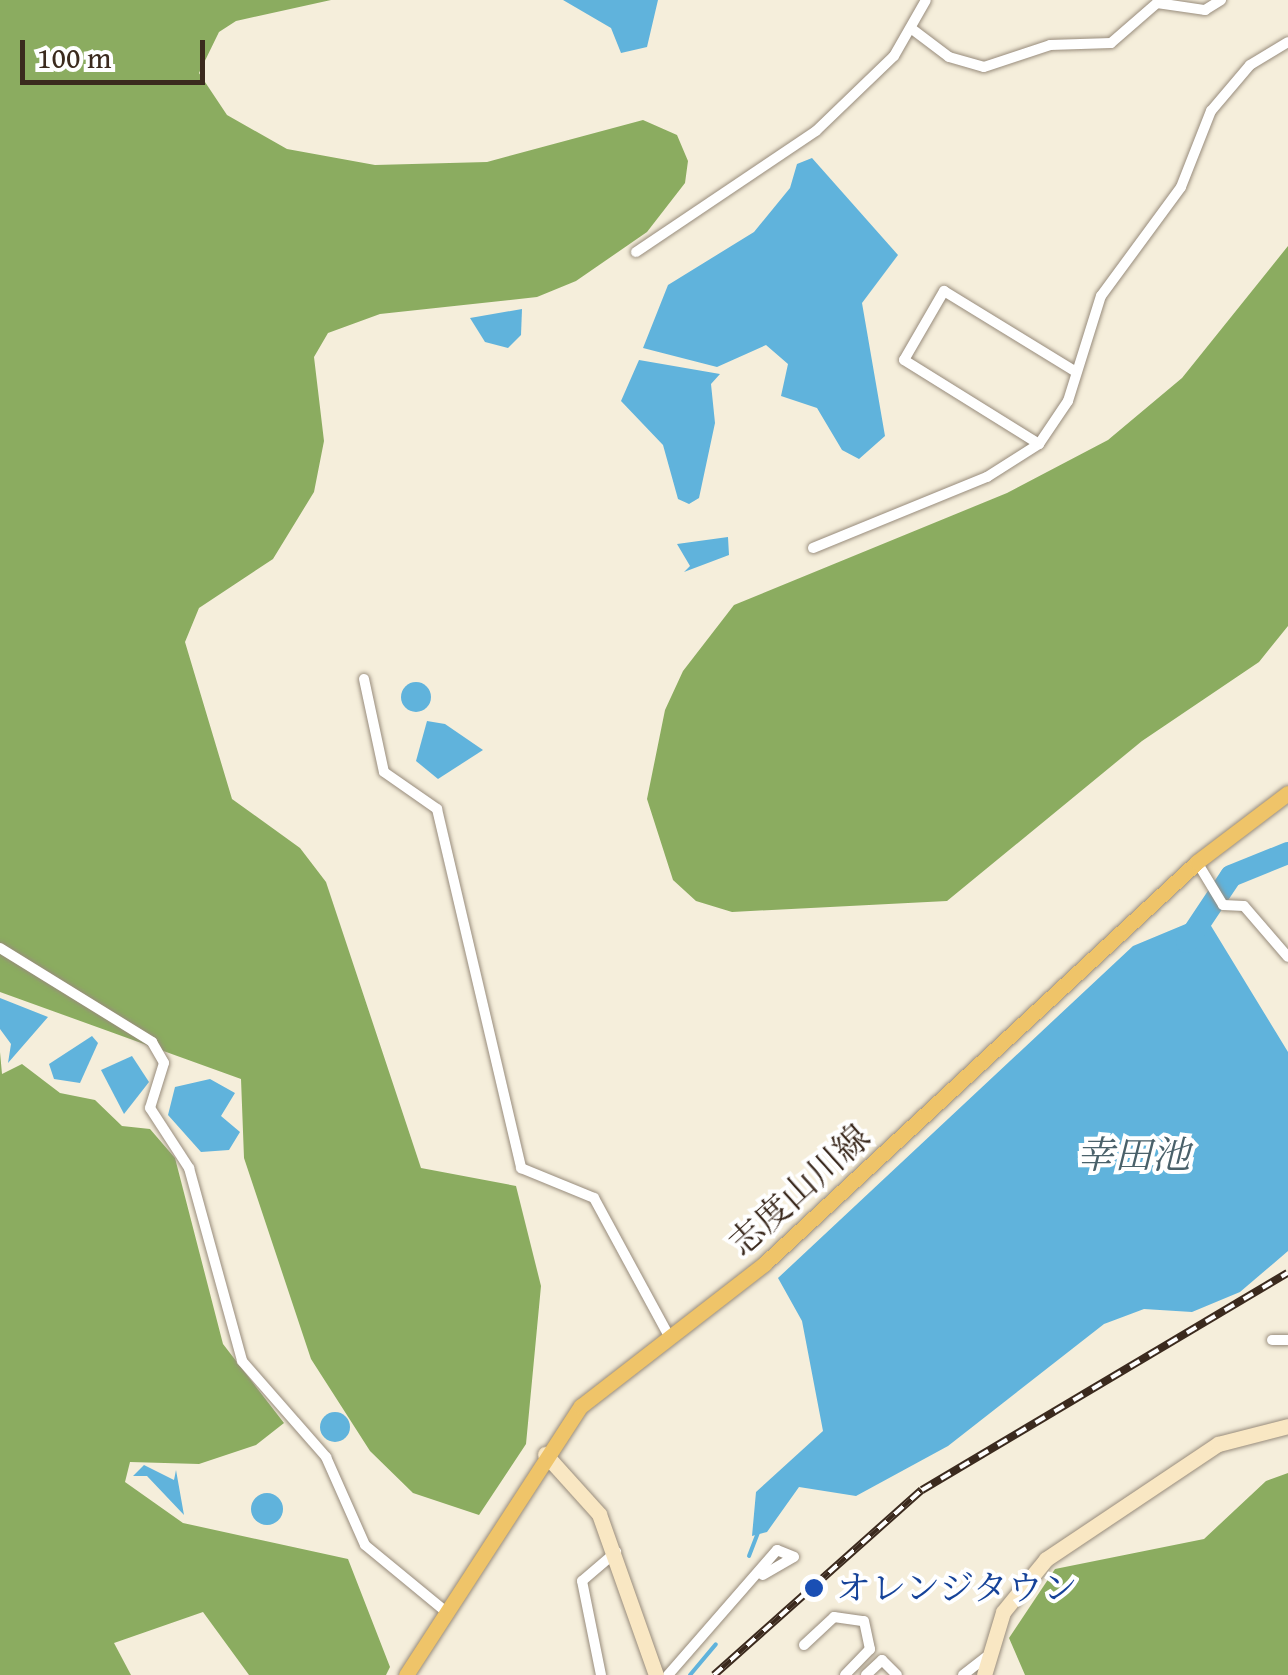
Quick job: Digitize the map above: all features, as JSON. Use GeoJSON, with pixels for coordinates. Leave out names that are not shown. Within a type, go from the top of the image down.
{"type":"FeatureCollection","features":[{"type":"Feature","properties":{"kind":"main road","name":"志度山川線"},"geometry":{"type":"LineString","coordinates":[[406,1675],[580,1406],[764,1264],[1197,862],[1288,793]]}},
{"type":"Feature","properties":{"kind":"street"},"geometry":{"type":"LineString","coordinates":[[636,252],[816,131],[912,29],[926,0]]}},
{"type":"Feature","properties":{"kind":"street"},"geometry":{"type":"LineString","coordinates":[[912,29],[949,56],[984,67],[1050,45],[1111,43],[1157,2],[1205,10],[1222,0]]}},
{"type":"Feature","properties":{"kind":"street"},"geometry":{"type":"LineString","coordinates":[[813,548],[986,477],[1039,444],[1076,372],[1102,296],[1181,187],[1211,111],[1250,65],[1288,42]]}},
{"type":"Feature","properties":{"kind":"street"},"geometry":{"type":"LineString","coordinates":[[1039,444],[904,360],[944,291],[1076,372]]}},
{"type":"Feature","properties":{"kind":"street"},"geometry":{"type":"LineString","coordinates":[[364,680],[384,772],[437,809],[521,1168],[594,1198],[669,1336]]}},
{"type":"Feature","properties":{"kind":"street"},"geometry":{"type":"LineString","coordinates":[[1197,862],[1223,905],[1244,906],[1288,958]]}},
{"type":"Feature","properties":{"kind":"street"},"geometry":{"type":"LineString","coordinates":[[0,948],[152,1042],[164,1063],[150,1108],[188,1168],[242,1361],[326,1457],[364,1545],[445,1611]]}},
{"type":"Feature","properties":{"kind":"street"},"geometry":{"type":"LineString","coordinates":[[1272,1340],[1288,1340]]}},
{"type":"Feature","properties":{"kind":"street"},"geometry":{"type":"LineString","coordinates":[[984,1675],[986,1657],[1019,1584],[1046,1558],[1218,1444],[1288,1426]]}},
{"type":"Feature","properties":{"kind":"street"},"geometry":{"type":"LineString","coordinates":[[546,1454],[598,1514],[617,1552],[655,1670]]}},
{"type":"Feature","properties":{"kind":"street"},"geometry":{"type":"LineString","coordinates":[[602,1675],[582,1581],[617,1552]]}},
{"type":"Feature","properties":{"kind":"street"},"geometry":{"type":"LineString","coordinates":[[668,1675],[762,1575]]}},
{"type":"Feature","properties":{"kind":"street"},"geometry":{"type":"LineString","coordinates":[[804,1645],[834,1617],[864,1620],[870,1649],[845,1675]]}},
{"type":"Feature","properties":{"kind":"street"},"geometry":{"type":"LineString","coordinates":[[963,1675],[986,1657]]}},
{"type":"Feature","properties":{"kind":"street"},"geometry":{"type":"LineString","coordinates":[[866,1675],[882,1660],[898,1675]]}},
{"type":"Feature","properties":{"kind":"green space"},"geometry":{"type":"Polygon","coordinates":[[[0,0],[331,0],[236,21],[219,32],[199,73],[227,115],[287,149],[375,165],[487,162],[643,120],[677,135],[688,161],[685,183],[647,232],[576,281],[537,297],[380,314],[328,333],[314,357],[324,441],[314,492],[273,559],[199,608],[185,642],[232,799],[300,848],[326,882],[421,1168],[516,1186],[541,1286],[526,1444],[479,1515],[413,1493],[370,1451],[311,1359],[244,1158],[241,1079],[0,992],[0,0]]]}},
{"type":"Feature","properties":{"kind":"green space"},"geometry":{"type":"Polygon","coordinates":[[[1288,246],[1288,626],[1259,662],[1142,741],[947,901],[732,912],[696,901],[673,880],[647,799],[665,710],[683,671],[734,605],[1007,493],[1108,440],[1182,378],[1288,246]]]}},
{"type":"Feature","properties":{"kind":"green space"},"geometry":{"type":"Polygon","coordinates":[[[0,1052],[2,1074],[22,1064],[60,1093],[95,1100],[122,1126],[150,1129],[175,1158],[223,1344],[284,1423],[256,1445],[199,1464],[130,1462],[125,1482],[183,1523],[348,1559],[390,1667],[386,1675],[249,1675],[203,1612],[114,1643],[131,1675],[0,1675],[0,1052]]]}},
{"type":"Feature","properties":{"kind":"green space"},"geometry":{"type":"Polygon","coordinates":[[[1288,1473],[1288,1675],[1025,1675],[1009,1638],[1055,1569],[1204,1539],[1266,1481],[1288,1473]]]}},
{"type":"Feature","properties":{"kind":"water"},"geometry":{"type":"Polygon","coordinates":[[[563,0],[658,0],[647,47],[621,53],[611,28],[563,0]]]}},
{"type":"Feature","properties":{"kind":"water"},"geometry":{"type":"Polygon","coordinates":[[[812,158],[898,255],[862,303],[885,436],[859,459],[842,450],[817,408],[781,396],[788,364],[766,345],[717,367],[643,348],[668,285],[754,232],[790,188],[797,164],[812,158]]]}},
{"type":"Feature","properties":{"kind":"water"},"geometry":{"type":"Polygon","coordinates":[[[522,309],[521,335],[508,348],[485,342],[470,318],[522,309]]]}},
{"type":"Feature","properties":{"kind":"water"},"geometry":{"type":"Polygon","coordinates":[[[639,360],[720,374],[711,384],[715,423],[699,498],[689,504],[678,499],[663,445],[621,401],[639,360]]]}},
{"type":"Feature","properties":{"kind":"water"},"geometry":{"type":"Polygon","coordinates":[[[728,537],[729,555],[684,572],[690,566],[677,544],[728,537]]]}},
{"type":"Feature","properties":{"kind":"water"},"geometry":{"type":"Polygon","coordinates":[[[416,682],[427,686],[431,697],[427,708],[416,712],[405,708],[401,697],[405,686],[416,682]]]}},
{"type":"Feature","properties":{"kind":"water"},"geometry":{"type":"Polygon","coordinates":[[[427,721],[445,724],[483,750],[438,779],[416,761],[427,721]]]}},
{"type":"Feature","properties":{"kind":"water","name":"幸田池"},"geometry":{"type":"Polygon","coordinates":[[[1205,916],[1288,1052],[1288,1251],[1240,1292],[1192,1312],[1144,1309],[1104,1324],[948,1446],[856,1496],[799,1487],[767,1532],[752,1536],[756,1492],[823,1431],[802,1321],[778,1278],[1133,946],[1205,916]]]}},
{"type":"Feature","properties":{"kind":"water"},"geometry":{"type":"Polygon","coordinates":[[[0,998],[48,1017],[8,1063],[11,1044],[0,1029],[0,998]]]}},
{"type":"Feature","properties":{"kind":"water"},"geometry":{"type":"Polygon","coordinates":[[[92,1036],[98,1043],[80,1083],[54,1079],[49,1064],[92,1036]]]}},
{"type":"Feature","properties":{"kind":"water"},"geometry":{"type":"Polygon","coordinates":[[[132,1056],[149,1082],[124,1114],[101,1070],[132,1056]]]}},
{"type":"Feature","properties":{"kind":"water"},"geometry":{"type":"Polygon","coordinates":[[[210,1079],[235,1093],[221,1116],[240,1132],[229,1150],[201,1152],[168,1115],[175,1087],[210,1079]]]}},
{"type":"Feature","properties":{"kind":"water"},"geometry":{"type":"Polygon","coordinates":[[[335,1412],[346,1416],[350,1427],[346,1438],[335,1442],[324,1438],[320,1427],[324,1416],[335,1412]]]}},
{"type":"Feature","properties":{"kind":"water"},"geometry":{"type":"Polygon","coordinates":[[[144,1465],[174,1480],[176,1470],[184,1515],[147,1476],[133,1476],[144,1465]]]}},
{"type":"Feature","properties":{"kind":"water"},"geometry":{"type":"Polygon","coordinates":[[[267,1493],[278,1498],[283,1509],[278,1520],[267,1525],[256,1520],[251,1509],[256,1498],[267,1493]]]}},
{"type":"Feature","properties":{"kind":"waterway"},"geometry":{"type":"LineString","coordinates":[[1187,942],[1231,876],[1288,853]]}},
{"type":"Feature","properties":{"kind":"waterway"},"geometry":{"type":"LineString","coordinates":[[749,1556],[758,1533]]}},
{"type":"Feature","properties":{"kind":"waterway"},"geometry":{"type":"LineString","coordinates":[[690,1675],[716,1644]]}},
{"type":"Feature","properties":{"kind":"railway"},"geometry":{"type":"LineString","coordinates":[[714,1675],[922,1490],[1288,1273]]}},
{"type":"Feature","properties":{"kind":"place","name":"オレンジタウン"},"geometry":{"type":"Point","coordinates":[814,1588]}}]}
